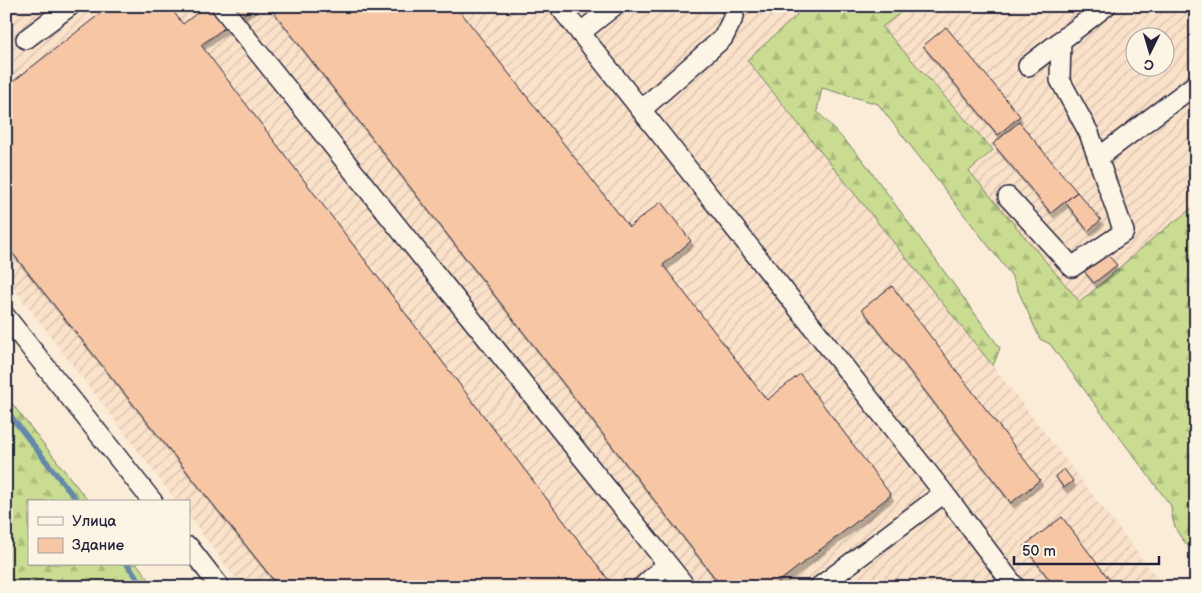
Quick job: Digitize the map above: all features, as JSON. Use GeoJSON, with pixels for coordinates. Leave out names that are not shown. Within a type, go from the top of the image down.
{"type":"FeatureCollection","features":[{"type":"Feature","properties":{"kind":"lane"},"geometry":{"type":"LineString","coordinates":[[26,39],[70,6]]}},
{"type":"Feature","properties":{"kind":"lane"},"geometry":{"type":"LineString","coordinates":[[221,6],[686,587]]}},
{"type":"Feature","properties":{"kind":"lane"},"geometry":{"type":"LineString","coordinates":[[559,6],[944,493],[1015,587]]}},
{"type":"Feature","properties":{"kind":"lane"},"geometry":{"type":"LineString","coordinates":[[580,33],[614,6]]}},
{"type":"Feature","properties":{"kind":"lane"},"geometry":{"type":"LineString","coordinates":[[640,110],[723,38],[734,16],[731,6]]}},
{"type":"Feature","properties":{"kind":"lane"},"geometry":{"type":"LineString","coordinates":[[1028,66],[1106,6]]}},
{"type":"Feature","properties":{"kind":"lane"},"geometry":{"type":"LineString","coordinates":[[1008,196],[1072,267],[1124,232],[1089,132],[1060,80],[1061,40]]}},
{"type":"Feature","properties":{"kind":"lane"},"geometry":{"type":"LineString","coordinates":[[1098,158],[1196,84]]}},
{"type":"Feature","properties":{"kind":"lane"},"geometry":{"type":"LineString","coordinates":[[6,317],[151,500]]}},
{"type":"Feature","properties":{"kind":"lane"},"geometry":{"type":"LineString","coordinates":[[819,587],[944,493]]}},
{"type":"Feature","properties":{"kind":"lane"},"geometry":{"type":"LineString","coordinates":[[190,548],[220,587]]}},
{"type":"Feature","properties":{"kind":"lane"},"geometry":{"type":"LineString","coordinates":[[642,587],[667,564]]}},
{"type":"Feature","properties":{"kind":"shaded area"},"geometry":{"type":"Polygon","coordinates":[[[6,6],[789,6],[797,15],[747,60],[993,366],[1164,587],[242,587],[190,517],[190,500],[175,500],[6,278],[6,86],[15,79],[6,68],[6,6]]]}},
{"type":"Feature","properties":{"kind":"shaded area"},"geometry":{"type":"Polygon","coordinates":[[[909,6],[1196,6],[1196,205],[1157,235],[1080,302],[969,171],[993,150],[882,26],[909,6]]]}},
{"type":"Feature","properties":{"kind":"green space"},"geometry":{"type":"Polygon","coordinates":[[[790,6],[909,6],[882,27],[993,150],[969,171],[1080,302],[1157,235],[1196,205],[1196,554],[1178,533],[1173,521],[1171,506],[1050,344],[1040,339],[1011,275],[878,104],[822,88],[817,111],[862,159],[1000,348],[993,366],[747,60],[797,15],[790,6]]]}},
{"type":"Feature","properties":{"kind":"green space"},"geometry":{"type":"Polygon","coordinates":[[[6,396],[87,500],[28,500],[28,566],[139,566],[155,587],[6,587],[6,396]]]}},
{"type":"Feature","properties":{"kind":"building"},"geometry":{"type":"Polygon","coordinates":[[[110,6],[169,6],[183,24],[206,6],[255,6],[201,45],[611,583],[605,587],[279,587],[6,245],[6,87],[110,6]]]}},
{"type":"Feature","properties":{"kind":"building"},"geometry":{"type":"Polygon","coordinates":[[[269,6],[456,6],[629,227],[661,202],[691,241],[663,265],[767,400],[800,374],[891,495],[772,587],[722,587],[269,6]]]}},
{"type":"Feature","properties":{"kind":"building"},"geometry":{"type":"Polygon","coordinates":[[[946,27],[1020,116],[998,135],[923,46],[946,27]]]}},
{"type":"Feature","properties":{"kind":"building"},"geometry":{"type":"Polygon","coordinates":[[[1019,122],[1077,192],[1051,213],[993,144],[1019,122]]]}},
{"type":"Feature","properties":{"kind":"building"},"geometry":{"type":"Polygon","coordinates":[[[1077,192],[1101,220],[1088,231],[1065,202],[1077,192]]]}},
{"type":"Feature","properties":{"kind":"building"},"geometry":{"type":"Polygon","coordinates":[[[1105,252],[1117,265],[1094,283],[1083,270],[1105,252]]]}},
{"type":"Feature","properties":{"kind":"building"},"geometry":{"type":"Polygon","coordinates":[[[892,286],[1040,480],[1011,503],[862,309],[892,286]]]}},
{"type":"Feature","properties":{"kind":"building"},"geometry":{"type":"Polygon","coordinates":[[[1064,469],[1073,481],[1064,488],[1055,476],[1064,469]]]}},
{"type":"Feature","properties":{"kind":"building"},"geometry":{"type":"Polygon","coordinates":[[[1062,517],[1115,587],[1055,587],[1024,546],[1062,517]]]}},
{"type":"Feature","properties":{"kind":"waterway"},"geometry":{"type":"LineString","coordinates":[[6,410],[76,500]]}},
{"type":"Feature","properties":{"kind":"waterway"},"geometry":{"type":"LineString","coordinates":[[128,566],[144,587]]}}]}
